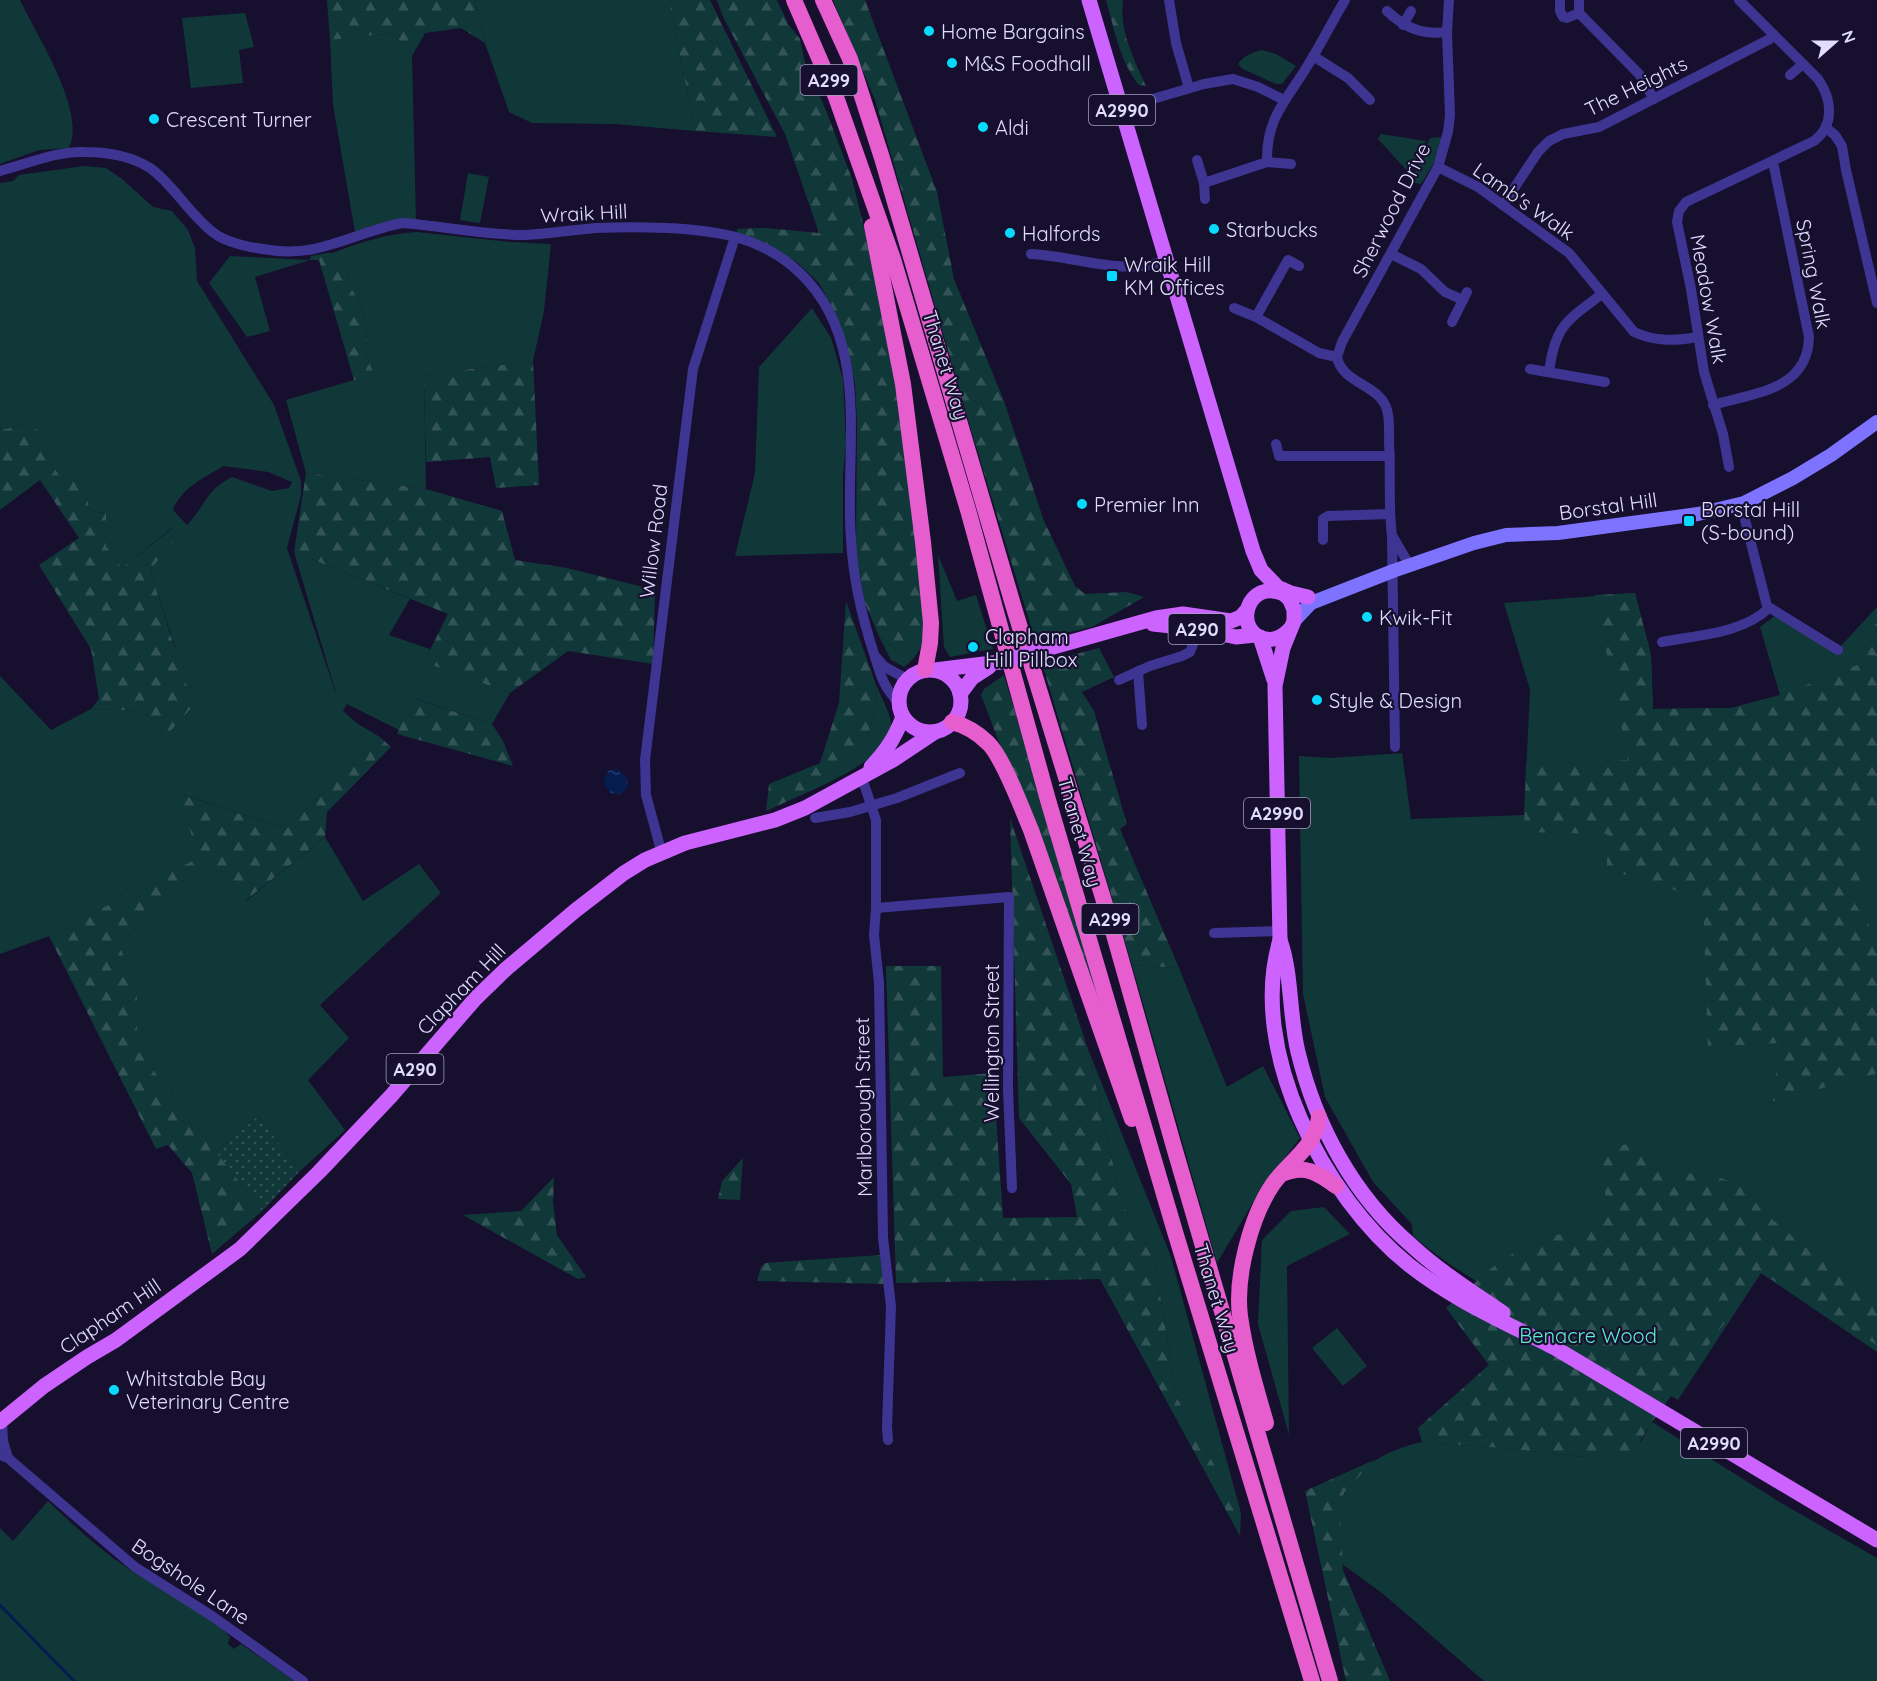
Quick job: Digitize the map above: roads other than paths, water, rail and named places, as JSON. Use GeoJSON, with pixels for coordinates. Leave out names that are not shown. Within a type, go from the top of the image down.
{"type":"FeatureCollection","features":[{"type":"Feature","properties":{"kind":"highway","name":"Thanet Way"},"geometry":{"type":"LineString","coordinates":[[794,0],[832,87],[893,259],[968,510],[1048,800],[1176,1234],[1312,1681]]}},
{"type":"Feature","properties":{"kind":"highway","name":"Thanet Way"},"geometry":{"type":"LineString","coordinates":[[823,0],[850,59],[882,158],[1011,597],[1111,924],[1330,1681]]}},
{"type":"Feature","properties":{"kind":"highway"},"geometry":{"type":"LineString","coordinates":[[859,161],[903,384],[931,623],[930,670]]}},
{"type":"Feature","properties":{"kind":"highway"},"geometry":{"type":"LineString","coordinates":[[952,722],[966,726],[989,744],[1023,812],[1116,1075],[1176,1234]]}},
{"type":"Feature","properties":{"kind":"highway"},"geometry":{"type":"LineString","coordinates":[[1290,1545],[1281,1481],[1252,1373],[1240,1314],[1242,1272],[1247,1240],[1262,1204],[1280,1175],[1311,1142],[1318,1127],[1319,1117]]}},
{"type":"Feature","properties":{"kind":"highway"},"geometry":{"type":"LineString","coordinates":[[1280,1175],[1295,1169],[1310,1170],[1336,1186]]}},
{"type":"Feature","properties":{"kind":"main road","name":"A2990"},"geometry":{"type":"LineString","coordinates":[[1089,0],[1253,551],[1257,577],[1250,605],[1249,626],[1258,636],[1275,686]]}},
{"type":"Feature","properties":{"kind":"main road","name":"Borstal Hill"},"geometry":{"type":"LineString","coordinates":[[1292,625],[1311,603],[1474,543],[1506,535],[1558,533],[1698,514],[1741,504],[1832,455],[1877,422]]}},
{"type":"Feature","properties":{"kind":"main road","name":"A2990"},"geometry":{"type":"LineString","coordinates":[[1253,551],[1266,576],[1285,596],[1294,610],[1275,686],[1280,936],[1286,957],[1291,1018],[1297,1049],[1319,1117],[1351,1177],[1396,1232],[1444,1272],[1551,1346],[1877,1540]]}},
{"type":"Feature","properties":{"kind":"main road"},"geometry":{"type":"LineString","coordinates":[[1266,576],[1287,591],[1308,597]]}},
{"type":"Feature","properties":{"kind":"main road"},"geometry":{"type":"LineString","coordinates":[[1250,605],[1257,595],[1270,591],[1285,596]]}},
{"type":"Feature","properties":{"kind":"main road","name":"Borstal Hill"},"geometry":{"type":"LineString","coordinates":[[1285,596],[1330,596]]}},
{"type":"Feature","properties":{"kind":"main road","name":"A290"},"geometry":{"type":"LineString","coordinates":[[901,709],[899,693],[907,679],[916,673],[1000,662],[1156,618],[1184,614],[1231,621],[1241,617],[1250,605]]}},
{"type":"Feature","properties":{"kind":"main road","name":"A290"},"geometry":{"type":"LineString","coordinates":[[1138,624],[1199,629],[1236,638],[1258,636]]}},
{"type":"Feature","properties":{"kind":"main road"},"geometry":{"type":"LineString","coordinates":[[1258,636],[1280,638],[1292,625]]}},
{"type":"Feature","properties":{"kind":"main road","name":"A290"},"geometry":{"type":"LineString","coordinates":[[935,732],[952,722],[961,704],[960,694],[972,678],[1000,662]]}},
{"type":"Feature","properties":{"kind":"main road"},"geometry":{"type":"LineString","coordinates":[[930,670],[951,678],[960,694]]}},
{"type":"Feature","properties":{"kind":"main road"},"geometry":{"type":"LineString","coordinates":[[901,709],[916,729],[935,732]]}},
{"type":"Feature","properties":{"kind":"main road","name":"Clapham Hill"},"geometry":{"type":"LineString","coordinates":[[859,778],[890,745],[901,709]]}},
{"type":"Feature","properties":{"kind":"main road","name":"Clapham Hill"},"geometry":{"type":"LineString","coordinates":[[1,1421],[44,1386],[116,1340],[240,1249],[319,1172],[391,1095],[475,999],[506,969],[624,873],[645,860],[685,843],[775,820],[835,793],[893,760],[935,732]]}},
{"type":"Feature","properties":{"kind":"main road","name":"A2990"},"geometry":{"type":"LineString","coordinates":[[1280,936],[1274,958],[1271,990],[1275,1024],[1287,1082],[1311,1142],[1336,1186],[1375,1235],[1427,1279],[1466,1303],[1551,1346]]}},
{"type":"Feature","properties":{"kind":"street"},"geometry":{"type":"LineString","coordinates":[[1169,0],[1176,43],[1189,88]]}},
{"type":"Feature","properties":{"kind":"street"},"geometry":{"type":"LineString","coordinates":[[1267,162],[1269,132],[1273,120],[1345,0]]}},
{"type":"Feature","properties":{"kind":"street","name":"Sherwood Drive"},"geometry":{"type":"LineString","coordinates":[[1337,357],[1342,342],[1438,167],[1448,132],[1450,115],[1447,32],[1449,0]]}},
{"type":"Feature","properties":{"kind":"street"},"geometry":{"type":"LineString","coordinates":[[1560,0],[1560,11],[1563,16],[1567,18],[1579,13]]}},
{"type":"Feature","properties":{"kind":"street"},"geometry":{"type":"LineString","coordinates":[[1579,0],[1579,13],[1639,74],[1654,99]]}},
{"type":"Feature","properties":{"kind":"street"},"geometry":{"type":"LineString","coordinates":[[1739,0],[1818,79],[1826,94],[1830,115],[1826,128],[1835,135],[1842,146],[1877,303]]}},
{"type":"Feature","properties":{"kind":"street"},"geometry":{"type":"LineString","coordinates":[[1403,25],[1412,10]]}},
{"type":"Feature","properties":{"kind":"street"},"geometry":{"type":"LineString","coordinates":[[1387,11],[1403,25],[1426,33],[1447,32]]}},
{"type":"Feature","properties":{"kind":"street","name":"The Heights"},"geometry":{"type":"LineString","coordinates":[[1503,205],[1538,152],[1549,141],[1563,134],[1599,127],[1762,43],[1773,34]]}},
{"type":"Feature","properties":{"kind":"street"},"geometry":{"type":"LineString","coordinates":[[1313,56],[1348,78],[1370,100]]}},
{"type":"Feature","properties":{"kind":"street"},"geometry":{"type":"LineString","coordinates":[[1790,75],[1803,64]]}},
{"type":"Feature","properties":{"kind":"street"},"geometry":{"type":"LineString","coordinates":[[1122,108],[1189,88],[1233,79],[1258,87],[1284,100]]}},
{"type":"Feature","properties":{"kind":"street","name":"Meadow Walk"},"geometry":{"type":"LineString","coordinates":[[1729,467],[1722,454],[1704,372],[1691,289],[1677,222],[1679,211],[1686,202],[1814,141],[1826,128]]}},
{"type":"Feature","properties":{"kind":"street","name":"Wraik Hill"},"geometry":{"type":"LineString","coordinates":[[0,171],[54,156],[83,152],[129,158],[151,169],[199,221],[216,235],[270,250],[303,252],[331,246],[402,223],[523,235],[597,228],[645,228],[735,237],[779,256],[805,278],[823,300],[838,333],[848,379],[851,409],[850,515],[853,567],[862,616],[883,683],[901,709]]}},
{"type":"Feature","properties":{"kind":"street"},"geometry":{"type":"LineString","coordinates":[[1197,160],[1204,183],[1205,199]]}},
{"type":"Feature","properties":{"kind":"street"},"geometry":{"type":"LineString","coordinates":[[1204,183],[1267,162],[1291,165]]}},
{"type":"Feature","properties":{"kind":"street","name":"Spring Walk"},"geometry":{"type":"LineString","coordinates":[[1713,405],[1784,383],[1802,367],[1809,349],[1809,338],[1773,162]]}},
{"type":"Feature","properties":{"kind":"street","name":"Lamb's Walk"},"geometry":{"type":"LineString","coordinates":[[1438,167],[1478,187],[1569,253],[1628,326],[1644,336],[1664,341],[1698,337]]}},
{"type":"Feature","properties":{"kind":"street","name":"Willow Road"},"geometry":{"type":"LineString","coordinates":[[662,854],[646,795],[645,760],[693,369],[735,237]]}},
{"type":"Feature","properties":{"kind":"street"},"geometry":{"type":"LineString","coordinates":[[1031,254],[1128,268],[1167,260]]}},
{"type":"Feature","properties":{"kind":"street"},"geometry":{"type":"LineString","coordinates":[[1391,254],[1421,269],[1445,292],[1465,296],[1452,322]]}},
{"type":"Feature","properties":{"kind":"street"},"geometry":{"type":"LineString","coordinates":[[1256,317],[1288,260],[1299,266]]}},
{"type":"Feature","properties":{"kind":"street"},"geometry":{"type":"LineString","coordinates":[[1548,372],[1554,343],[1563,325],[1602,294]]}},
{"type":"Feature","properties":{"kind":"street"},"geometry":{"type":"LineString","coordinates":[[1234,308],[1256,317],[1319,354],[1337,357],[1343,371],[1369,389],[1387,408],[1390,456],[1389,514],[1393,571],[1395,747]]}},
{"type":"Feature","properties":{"kind":"street"},"geometry":{"type":"LineString","coordinates":[[1530,369],[1605,382]]}},
{"type":"Feature","properties":{"kind":"street"},"geometry":{"type":"LineString","coordinates":[[1276,444],[1279,456],[1390,456]]}},
{"type":"Feature","properties":{"kind":"street"},"geometry":{"type":"LineString","coordinates":[[1741,504],[1762,591],[1769,608],[1838,650]]}},
{"type":"Feature","properties":{"kind":"street"},"geometry":{"type":"LineString","coordinates":[[1323,540],[1323,519],[1329,516],[1389,514]]}},
{"type":"Feature","properties":{"kind":"street"},"geometry":{"type":"LineString","coordinates":[[1392,536],[1410,566]]}},
{"type":"Feature","properties":{"kind":"street"},"geometry":{"type":"LineString","coordinates":[[1662,642],[1732,628],[1749,622],[1769,608]]}},
{"type":"Feature","properties":{"kind":"street"},"geometry":{"type":"LineString","coordinates":[[1119,680],[1190,652],[1199,629]]}},
{"type":"Feature","properties":{"kind":"street"},"geometry":{"type":"LineString","coordinates":[[875,656],[885,667],[907,679]]}},
{"type":"Feature","properties":{"kind":"street"},"geometry":{"type":"LineString","coordinates":[[1138,671],[1142,725]]}},
{"type":"Feature","properties":{"kind":"street"},"geometry":{"type":"LineString","coordinates":[[815,818],[872,806],[955,775],[947,765]]}},
{"type":"Feature","properties":{"kind":"street","name":"Marlborough Street"},"geometry":{"type":"LineString","coordinates":[[859,778],[864,784],[876,820],[874,935],[879,983],[883,1238],[891,1306],[888,1440]]}},
{"type":"Feature","properties":{"kind":"street","name":"Wellington Street"},"geometry":{"type":"LineString","coordinates":[[876,908],[1009,897],[1008,1089],[1012,1188]]}},
{"type":"Feature","properties":{"kind":"street"},"geometry":{"type":"LineString","coordinates":[[1214,933],[1280,936]]}},
{"type":"Feature","properties":{"kind":"street","name":"Bogshole Lane"},"geometry":{"type":"LineString","coordinates":[[1,1421],[4,1457],[135,1568],[212,1616],[303,1681]]}},
{"type":"Feature","properties":{"kind":"water"},"geometry":{"type":"Polygon","coordinates":[[[614,769],[625,776],[628,783],[621,794],[611,793],[605,786],[604,781],[608,771],[614,769]]]}},
{"type":"Feature","properties":{"kind":"waterway"},"geometry":{"type":"LineString","coordinates":[[0,1605],[74,1681]]}},
{"type":"Feature","properties":{"kind":"place","name":"Home Bargains"},"geometry":{"type":"Point","coordinates":[929,31]}},
{"type":"Feature","properties":{"kind":"place","name":"M&S Foodhall"},"geometry":{"type":"Point","coordinates":[952,63]}},
{"type":"Feature","properties":{"kind":"place","name":"Crescent Turner"},"geometry":{"type":"Point","coordinates":[154,119]}},
{"type":"Feature","properties":{"kind":"place","name":"Aldi"},"geometry":{"type":"Point","coordinates":[983,127]}},
{"type":"Feature","properties":{"kind":"place","name":"Starbucks"},"geometry":{"type":"Point","coordinates":[1214,229]}},
{"type":"Feature","properties":{"kind":"place","name":"Halfords"},"geometry":{"type":"Point","coordinates":[1010,233]}},
{"type":"Feature","properties":{"kind":"place","name":"Wraik Hill KM Offices"},"geometry":{"type":"Point","coordinates":[1112,276]}},
{"type":"Feature","properties":{"kind":"place","name":"Premier Inn"},"geometry":{"type":"Point","coordinates":[1082,504]}},
{"type":"Feature","properties":{"kind":"place","name":"Borstal Hill (S-bound)"},"geometry":{"type":"Point","coordinates":[1689,521]}},
{"type":"Feature","properties":{"kind":"place","name":"Kwik-Fit"},"geometry":{"type":"Point","coordinates":[1367,617]}},
{"type":"Feature","properties":{"kind":"place","name":"Clapham Hill Pillbox"},"geometry":{"type":"Point","coordinates":[973,647]}},
{"type":"Feature","properties":{"kind":"place","name":"Style & Design"},"geometry":{"type":"Point","coordinates":[1317,700]}},
{"type":"Feature","properties":{"kind":"place","name":"Whitstable Bay Veterinary Centre"},"geometry":{"type":"Point","coordinates":[114,1390]}},
{"type":"Feature","properties":{"kind":"park label","name":"Benacre Wood"},"geometry":{"type":"Point","coordinates":[1588,1335]}}]}
